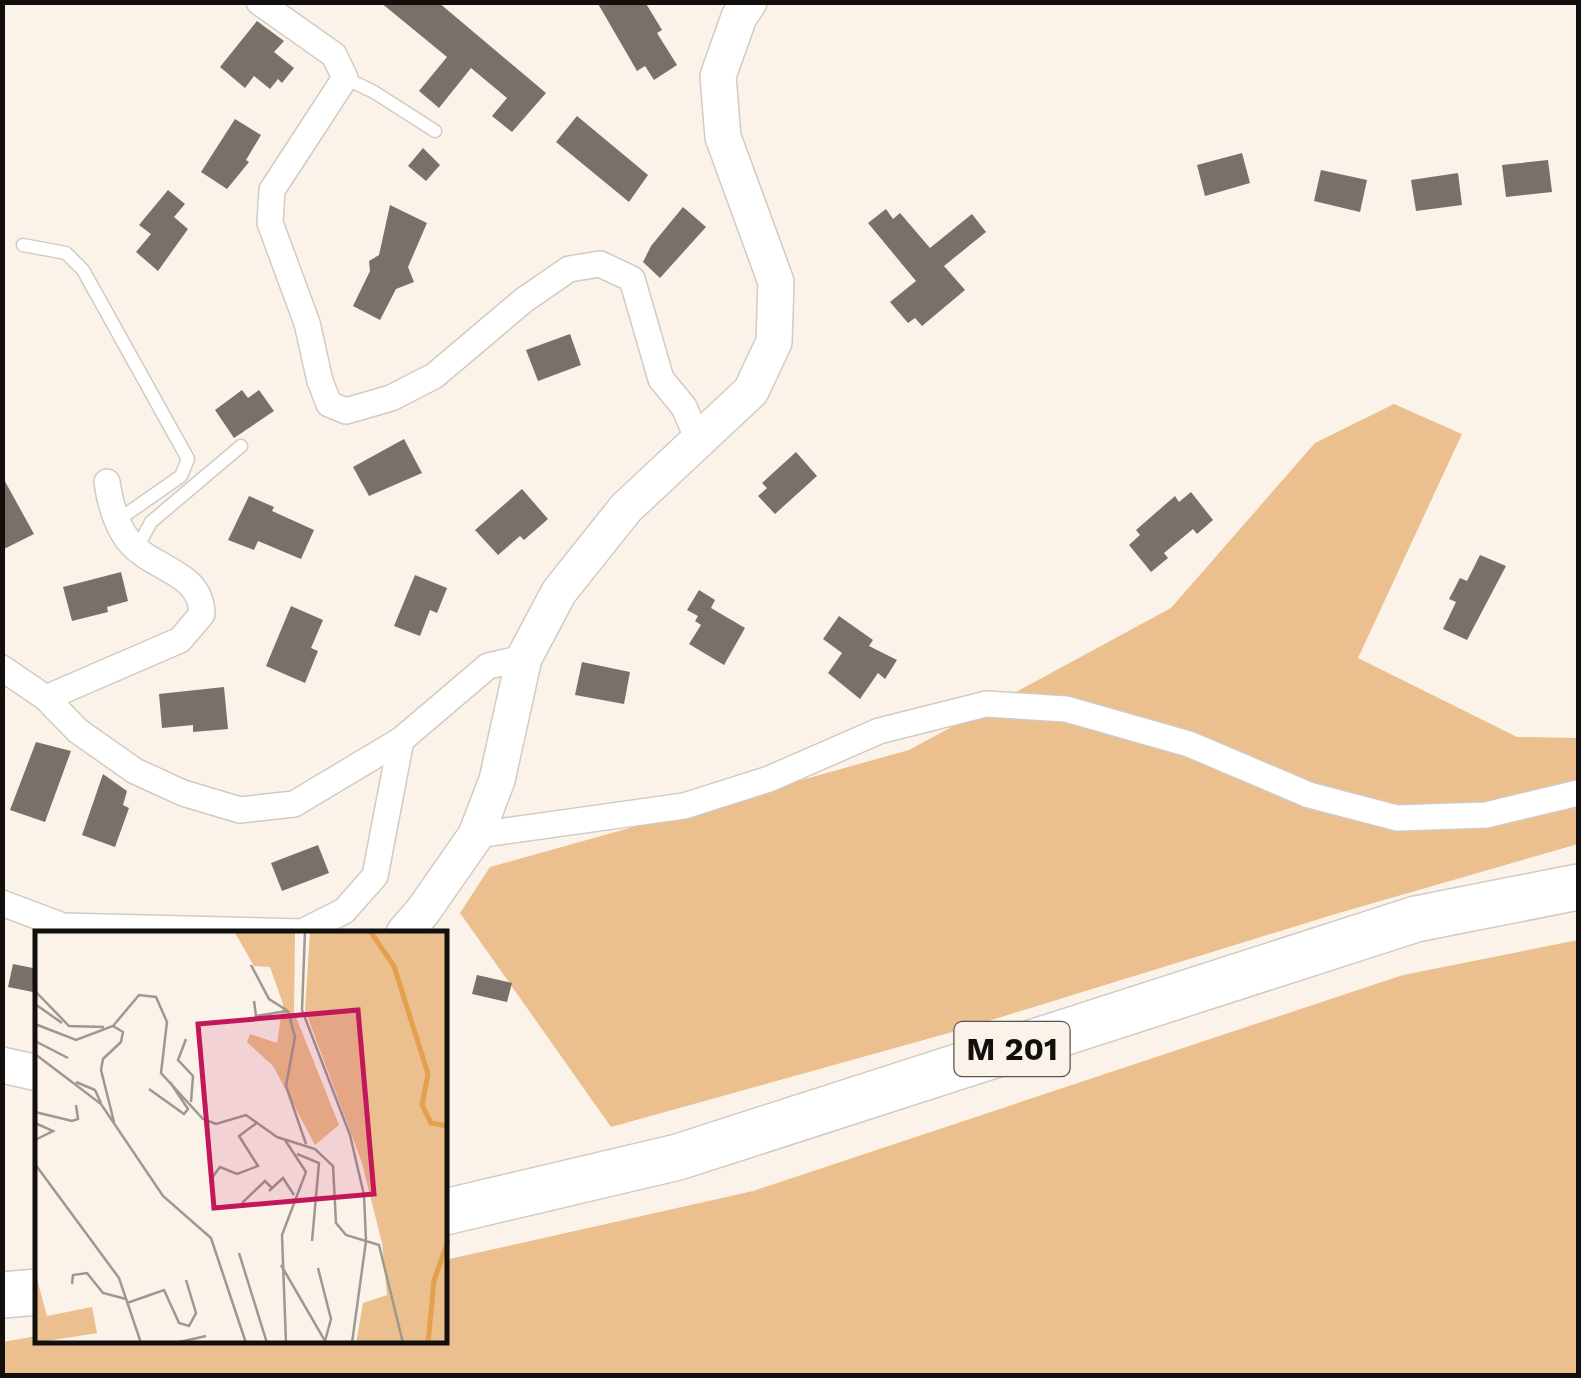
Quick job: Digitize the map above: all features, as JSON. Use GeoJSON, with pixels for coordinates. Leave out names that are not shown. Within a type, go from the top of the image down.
{"type":"FeatureCollection","features":[{"type":"Feature","properties":{"kind":"highway","name":"M 201"},"geometry":{"type":"LineString","coordinates":[[448,1211],[678,1157],[1416,919],[1578,887]]}},
{"type":"Feature","properties":{"kind":"highway","name":"M 201"},"geometry":{"type":"LineString","coordinates":[[448,1235],[522,1222],[668,1185],[897,1116],[1410,948],[1510,923],[1578,912]]}},
{"type":"Feature","properties":{"kind":"highway"},"geometry":{"type":"LineString","coordinates":[[2,1270],[35,1268]]}},
{"type":"Feature","properties":{"kind":"highway"},"geometry":{"type":"LineString","coordinates":[[2,1295],[35,1292]]}},
{"type":"Feature","properties":{"kind":"street"},"geometry":{"type":"LineString","coordinates":[[259,2],[334,54],[345,78],[272,190],[270,223],[307,323],[329,404],[346,411],[392,398],[434,376],[524,300],[569,269],[600,264],[632,279],[661,379],[684,407],[699,442]]}},
{"type":"Feature","properties":{"kind":"street"},"geometry":{"type":"LineString","coordinates":[[406,931],[476,835],[497,780],[524,658],[559,592],[626,508],[751,391],[774,342],[776,282],[723,137],[718,76],[748,2]]}},
{"type":"Feature","properties":{"kind":"street"},"geometry":{"type":"LineString","coordinates":[[46,698],[180,640],[202,614],[202,597],[192,583],[130,542],[110,508],[107,482]]}},
{"type":"Feature","properties":{"kind":"street"},"geometry":{"type":"LineString","coordinates":[[2,668],[46,698],[78,731],[135,771],[183,793],[240,810],[294,804],[401,740],[488,666],[524,658]]}},
{"type":"Feature","properties":{"kind":"street"},"geometry":{"type":"LineString","coordinates":[[476,835],[684,806],[769,778],[880,731],[986,704],[1066,709],[1188,744],[1309,795],[1397,818],[1486,815],[1578,793]]}},
{"type":"Feature","properties":{"kind":"street"},"geometry":{"type":"LineString","coordinates":[[304,931],[344,911],[376,876],[401,740]]}},
{"type":"Feature","properties":{"kind":"street"},"geometry":{"type":"LineString","coordinates":[[2,903],[64,926],[192,931]]}},
{"type":"Feature","properties":{"kind":"street"},"geometry":{"type":"LineString","coordinates":[[2,1066],[35,1072]]}},
{"type":"Feature","properties":{"kind":"lane"},"geometry":{"type":"LineString","coordinates":[[345,78],[436,131]]}},
{"type":"Feature","properties":{"kind":"lane"},"geometry":{"type":"LineString","coordinates":[[23,244],[66,253],[83,270],[188,459],[181,476],[118,520]]}},
{"type":"Feature","properties":{"kind":"lane"},"geometry":{"type":"LineString","coordinates":[[137,548],[151,522],[241,446]]}},
{"type":"Feature","properties":{"kind":"shaded area"},"geometry":{"type":"Polygon","coordinates":[[[1394,404],[1462,434],[1358,658],[1517,737],[1578,738],[1578,844],[956,1031],[611,1127],[460,913],[490,867],[909,750],[1171,608],[1315,443],[1394,404]]]}},
{"type":"Feature","properties":{"kind":"shaded area"},"geometry":{"type":"Polygon","coordinates":[[[1578,940],[1578,1375],[3,1375],[3,1342],[35,1336],[35,1343],[448,1343],[448,1259],[753,1191],[1403,975],[1578,940]]]}},
{"type":"Feature","properties":{"kind":"building"},"geometry":{"type":"Polygon","coordinates":[[[380,2],[438,2],[546,93],[512,132],[492,116],[507,98],[471,68],[439,108],[419,91],[447,57],[380,2]]]}},
{"type":"Feature","properties":{"kind":"building"},"geometry":{"type":"Polygon","coordinates":[[[597,2],[645,2],[662,30],[657,33],[677,65],[654,80],[645,66],[637,71],[597,2]]]}},
{"type":"Feature","properties":{"kind":"building"},"geometry":{"type":"Polygon","coordinates":[[[257,21],[284,41],[274,52],[294,68],[282,83],[278,79],[270,89],[254,76],[245,88],[220,67],[257,21]]]}},
{"type":"Feature","properties":{"kind":"building"},"geometry":{"type":"Polygon","coordinates":[[[577,116],[648,175],[629,202],[556,142],[577,116]]]}},
{"type":"Feature","properties":{"kind":"building"},"geometry":{"type":"Polygon","coordinates":[[[235,119],[261,135],[246,160],[249,162],[227,189],[201,172],[235,119]]]}},
{"type":"Feature","properties":{"kind":"building"},"geometry":{"type":"Polygon","coordinates":[[[423,148],[440,165],[426,181],[408,166],[423,148]]]}},
{"type":"Feature","properties":{"kind":"building"},"geometry":{"type":"Polygon","coordinates":[[[1242,153],[1250,183],[1205,196],[1197,165],[1242,153]]]}},
{"type":"Feature","properties":{"kind":"building"},"geometry":{"type":"Polygon","coordinates":[[[1548,160],[1552,192],[1506,197],[1502,165],[1548,160]]]}},
{"type":"Feature","properties":{"kind":"building"},"geometry":{"type":"Polygon","coordinates":[[[1321,170],[1367,180],[1360,212],[1314,201],[1321,170]]]}},
{"type":"Feature","properties":{"kind":"building"},"geometry":{"type":"Polygon","coordinates":[[[1458,173],[1462,205],[1416,211],[1411,180],[1458,173]]]}},
{"type":"Feature","properties":{"kind":"building"},"geometry":{"type":"Polygon","coordinates":[[[168,190],[185,204],[174,217],[188,229],[158,271],[136,252],[151,234],[139,225],[168,190]]]}},
{"type":"Feature","properties":{"kind":"building"},"geometry":{"type":"Polygon","coordinates":[[[390,205],[427,223],[408,267],[414,282],[396,289],[380,320],[353,306],[370,271],[369,261],[379,255],[390,205]]]}},
{"type":"Feature","properties":{"kind":"building"},"geometry":{"type":"Polygon","coordinates":[[[683,207],[706,227],[660,278],[643,262],[683,207]]]}},
{"type":"Feature","properties":{"kind":"building"},"geometry":{"type":"Polygon","coordinates":[[[886,209],[893,219],[900,213],[930,248],[972,214],[986,232],[944,266],[965,290],[922,326],[915,318],[908,323],[890,302],[916,281],[868,223],[886,209]]]}},
{"type":"Feature","properties":{"kind":"building"},"geometry":{"type":"Polygon","coordinates":[[[570,334],[581,365],[538,381],[526,350],[570,334]]]}},
{"type":"Feature","properties":{"kind":"building"},"geometry":{"type":"Polygon","coordinates":[[[242,390],[248,398],[259,390],[274,411],[234,438],[215,410],[242,390]]]}},
{"type":"Feature","properties":{"kind":"building"},"geometry":{"type":"Polygon","coordinates":[[[404,439],[422,473],[369,496],[353,467],[404,439]]]}},
{"type":"Feature","properties":{"kind":"building"},"geometry":{"type":"Polygon","coordinates":[[[796,452],[817,476],[775,514],[758,496],[767,488],[762,483],[796,452]]]}},
{"type":"Feature","properties":{"kind":"building"},"geometry":{"type":"Polygon","coordinates":[[[2,476],[34,534],[2,550],[2,476]]]}},
{"type":"Feature","properties":{"kind":"building"},"geometry":{"type":"Polygon","coordinates":[[[522,489],[548,519],[524,540],[520,536],[498,555],[475,530],[522,489]]]}},
{"type":"Feature","properties":{"kind":"building"},"geometry":{"type":"Polygon","coordinates":[[[1191,492],[1213,520],[1197,534],[1193,529],[1164,553],[1168,558],[1151,572],[1129,545],[1140,535],[1136,530],[1175,496],[1179,502],[1191,492]]]}},
{"type":"Feature","properties":{"kind":"building"},"geometry":{"type":"Polygon","coordinates":[[[249,496],[314,530],[301,559],[258,541],[254,550],[228,540],[249,496]]]}},
{"type":"Feature","properties":{"kind":"building"},"geometry":{"type":"Polygon","coordinates":[[[1480,555],[1506,566],[1467,640],[1443,629],[1456,602],[1449,599],[1460,578],[1467,581],[1480,555]]]}},
{"type":"Feature","properties":{"kind":"building"},"geometry":{"type":"Polygon","coordinates":[[[121,572],[128,601],[107,607],[108,612],[72,621],[63,587],[121,572]]]}},
{"type":"Feature","properties":{"kind":"building"},"geometry":{"type":"Polygon","coordinates":[[[415,575],[447,588],[437,613],[430,610],[420,636],[394,626],[415,575]]]}},
{"type":"Feature","properties":{"kind":"building"},"geometry":{"type":"Polygon","coordinates":[[[699,590],[715,600],[711,608],[745,628],[724,665],[689,644],[701,625],[695,621],[698,616],[687,610],[699,590]]]}},
{"type":"Feature","properties":{"kind":"building"},"geometry":{"type":"Polygon","coordinates":[[[291,606],[323,620],[311,648],[318,651],[305,683],[266,666],[291,606]]]}},
{"type":"Feature","properties":{"kind":"building"},"geometry":{"type":"Polygon","coordinates":[[[839,616],[873,640],[869,646],[897,660],[885,679],[878,673],[860,699],[828,673],[842,653],[823,639],[839,616]]]}},
{"type":"Feature","properties":{"kind":"building"},"geometry":{"type":"Polygon","coordinates":[[[582,662],[630,672],[624,704],[575,695],[582,662]]]}},
{"type":"Feature","properties":{"kind":"building"},"geometry":{"type":"Polygon","coordinates":[[[224,687],[228,729],[193,732],[193,725],[162,728],[159,694],[224,687]]]}},
{"type":"Feature","properties":{"kind":"building"},"geometry":{"type":"Polygon","coordinates":[[[36,742],[71,751],[45,822],[10,810],[36,742]]]}},
{"type":"Feature","properties":{"kind":"building"},"geometry":{"type":"Polygon","coordinates":[[[103,774],[127,791],[123,805],[129,808],[115,847],[82,835],[103,774]]]}},
{"type":"Feature","properties":{"kind":"building"},"geometry":{"type":"Polygon","coordinates":[[[318,845],[329,873],[282,891],[271,863],[318,845]]]}},
{"type":"Feature","properties":{"kind":"building"},"geometry":{"type":"Polygon","coordinates":[[[13,964],[35,968],[35,992],[8,987],[13,964]]]}},
{"type":"Feature","properties":{"kind":"building"},"geometry":{"type":"Polygon","coordinates":[[[477,975],[512,983],[507,1002],[472,994],[477,975]]]}}]}
